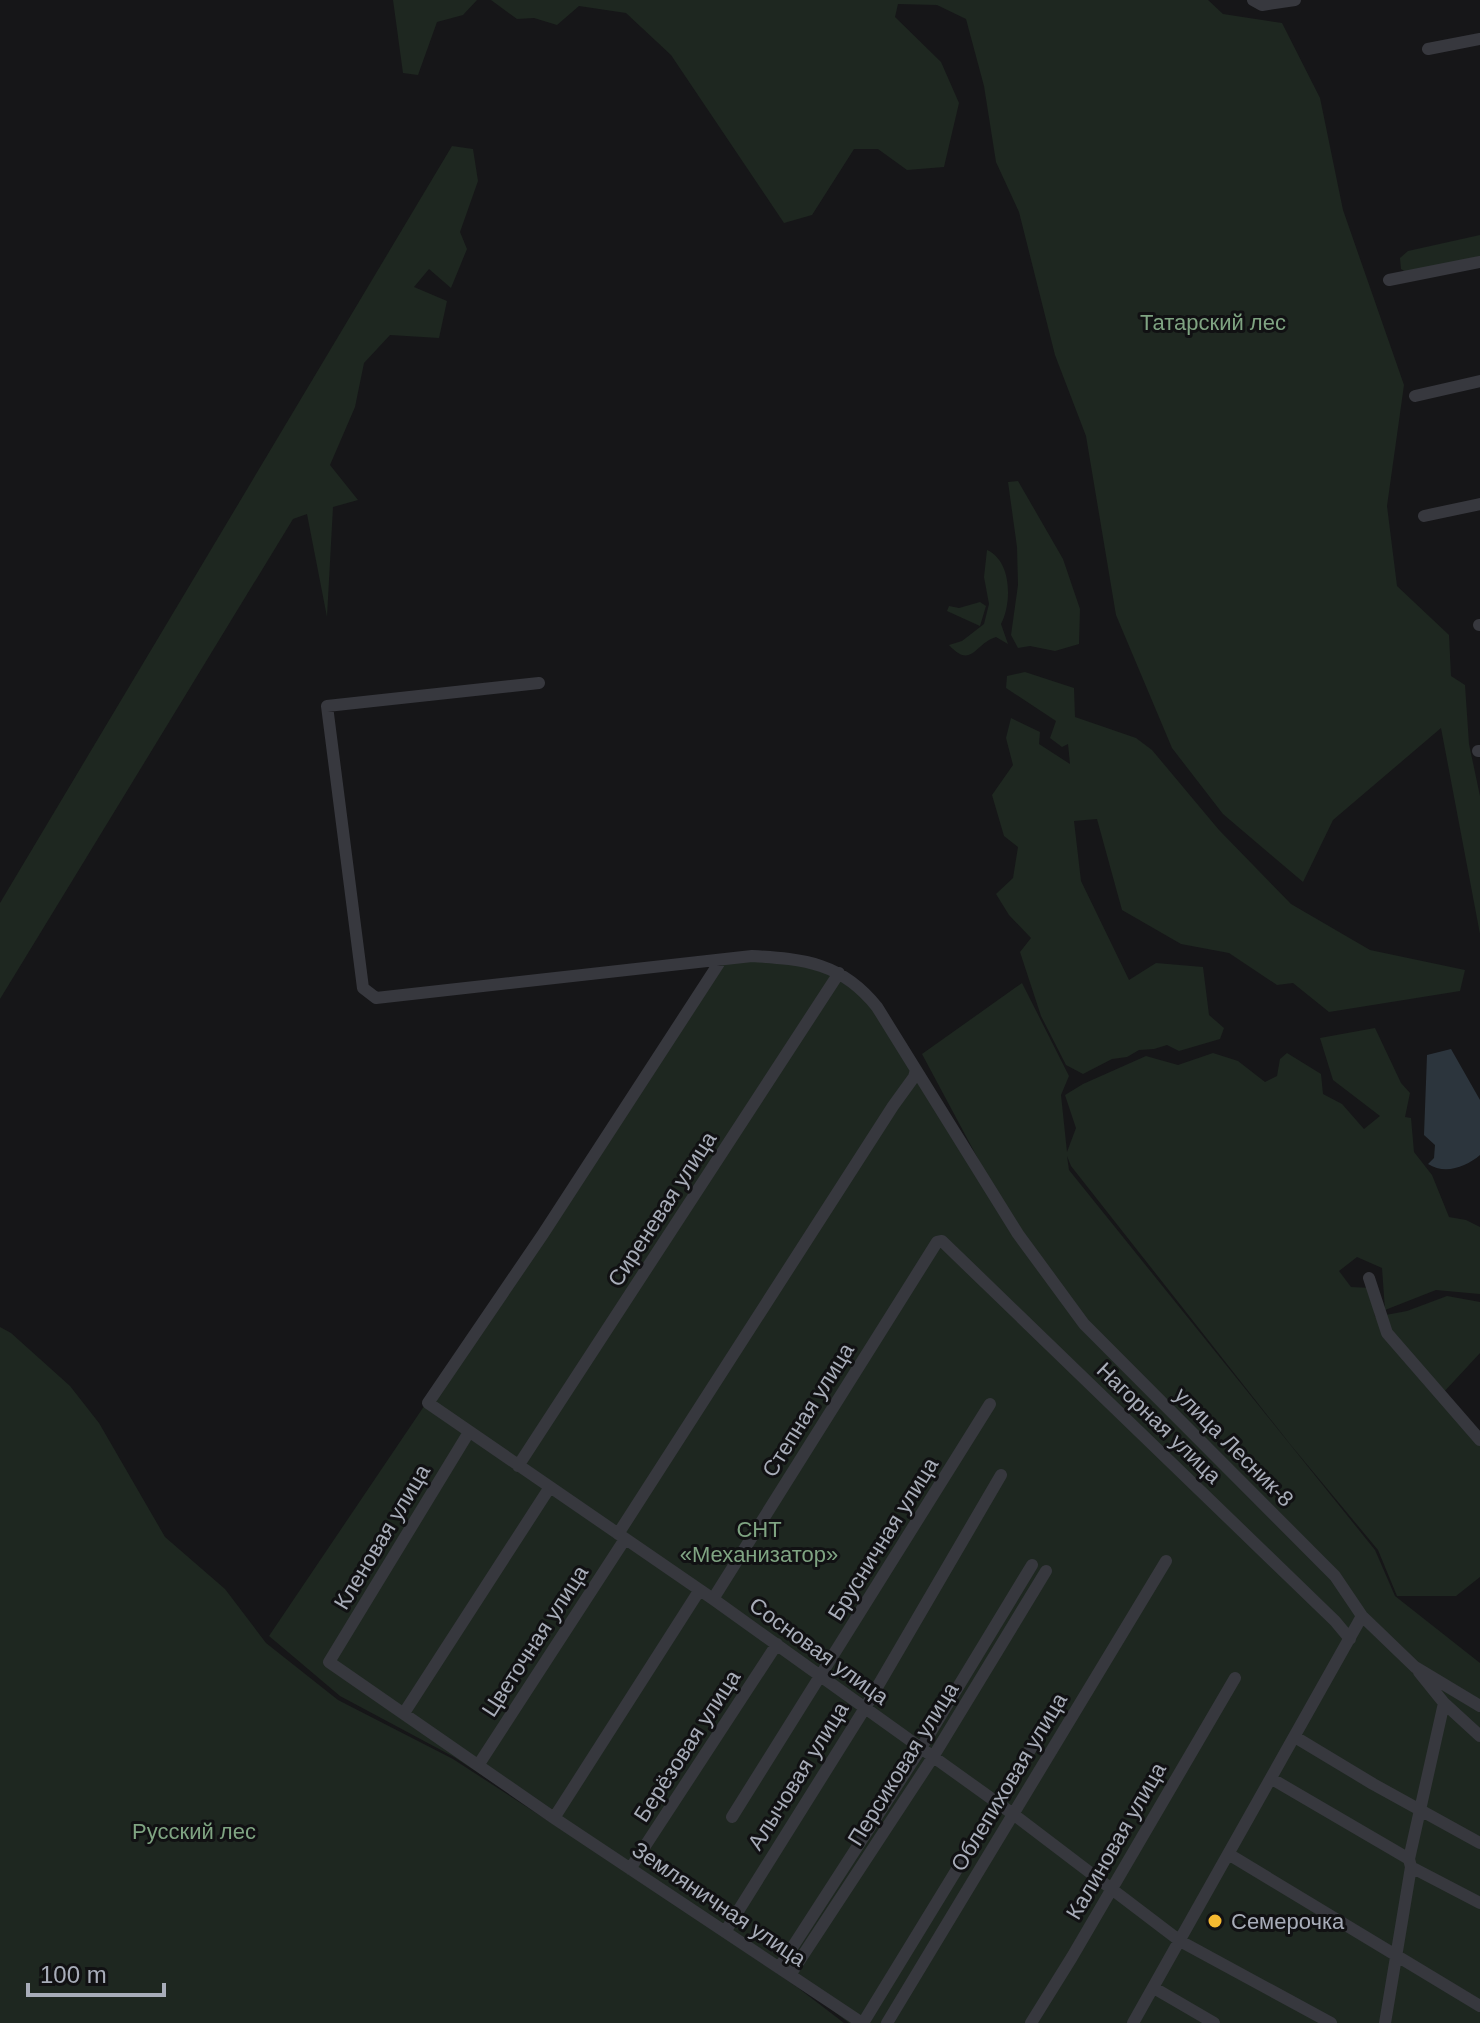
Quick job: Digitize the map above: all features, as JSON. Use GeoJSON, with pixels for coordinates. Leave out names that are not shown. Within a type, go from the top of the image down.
{"type":"FeatureCollection","features":[{"type":"Feature","properties":{"kind":"street"},"geometry":{"type":"LineString","coordinates":[[1253,0],[1262,5],[1295,0]]}},
{"type":"Feature","properties":{"kind":"street"},"geometry":{"type":"LineString","coordinates":[[1428,49],[1480,39]]}},
{"type":"Feature","properties":{"kind":"street"},"geometry":{"type":"LineString","coordinates":[[1389,280],[1480,262]]}},
{"type":"Feature","properties":{"kind":"street"},"geometry":{"type":"LineString","coordinates":[[1415,396],[1480,381]]}},
{"type":"Feature","properties":{"kind":"street"},"geometry":{"type":"LineString","coordinates":[[1424,516],[1480,504]]}},
{"type":"Feature","properties":{"kind":"street"},"geometry":{"type":"LineString","coordinates":[[539,683],[327,706],[363,988],[376,998],[752,956],[812,963],[839,973]]}},
{"type":"Feature","properties":{"kind":"street","name":"Сосновая улица"},"geometry":{"type":"LineString","coordinates":[[721,960],[428,1403],[777,1644],[1013,1814],[1180,1941],[1331,2023]]}},
{"type":"Feature","properties":{"kind":"street","name":"улица Лесник-8"},"geometry":{"type":"LineString","coordinates":[[839,973],[871,999],[1018,1234],[1084,1324],[1335,1576],[1362,1616],[1415,1667],[1480,1706]]}},
{"type":"Feature","properties":{"kind":"street","name":"Сиреневая улица"},"geometry":{"type":"LineString","coordinates":[[518,1466],[839,973]]}},
{"type":"Feature","properties":{"kind":"street","name":"Цветочная улица"},"geometry":{"type":"LineString","coordinates":[[479,1764],[916,1070]]}},
{"type":"Feature","properties":{"kind":"street","name":"Нагорная улица"},"geometry":{"type":"LineString","coordinates":[[937,1242],[942,1241],[949,1246],[1350,1639]]}},
{"type":"Feature","properties":{"kind":"street","name":"Степная улица"},"geometry":{"type":"LineString","coordinates":[[713,1599],[937,1242]]}},
{"type":"Feature","properties":{"kind":"street"},"geometry":{"type":"LineString","coordinates":[[1369,1278],[1387,1333],[1480,1440]]}},
{"type":"Feature","properties":{"kind":"street","name":"Брусничная улица"},"geometry":{"type":"LineString","coordinates":[[732,1817],[990,1404]]}},
{"type":"Feature","properties":{"kind":"street","name":"Кленовая улица"},"geometry":{"type":"LineString","coordinates":[[329,1662],[469,1432]]}},
{"type":"Feature","properties":{"kind":"street","name":"Алычовая улица"},"geometry":{"type":"LineString","coordinates":[[725,1932],[865,1708],[1001,1475]]}},
{"type":"Feature","properties":{"kind":"street"},"geometry":{"type":"LineString","coordinates":[[404,1713],[550,1487]]}},
{"type":"Feature","properties":{"kind":"street","name":"Облепиховая улица"},"geometry":{"type":"LineString","coordinates":[[887,2023],[1166,1561]]}},
{"type":"Feature","properties":{"kind":"street"},"geometry":{"type":"LineString","coordinates":[[784,1971],[1032,1565]]}},
{"type":"Feature","properties":{"kind":"street","name":"Персиковая улица"},"geometry":{"type":"LineString","coordinates":[[784,1971],[933,1757],[1046,1571]]}},
{"type":"Feature","properties":{"kind":"street"},"geometry":{"type":"LineString","coordinates":[[554,1818],[699,1591]]}},
{"type":"Feature","properties":{"kind":"street"},"geometry":{"type":"LineString","coordinates":[[1133,2023],[1362,1616]]}},
{"type":"Feature","properties":{"kind":"street","name":"Берёзовая улица"},"geometry":{"type":"LineString","coordinates":[[630,1869],[777,1644]]}},
{"type":"Feature","properties":{"kind":"street","name":"Земляничная улица"},"geometry":{"type":"LineString","coordinates":[[329,1662],[554,1818],[863,2023]]}},
{"type":"Feature","properties":{"kind":"street"},"geometry":{"type":"LineString","coordinates":[[1415,1667],[1444,1703],[1480,1736]]}},
{"type":"Feature","properties":{"kind":"street","name":"Калиновая улица"},"geometry":{"type":"LineString","coordinates":[[1031,2023],[1235,1678]]}},
{"type":"Feature","properties":{"kind":"street"},"geometry":{"type":"LineString","coordinates":[[1385,2023],[1410,1863],[1444,1703]]}},
{"type":"Feature","properties":{"kind":"street"},"geometry":{"type":"LineString","coordinates":[[1295,1737],[1480,1843]]}},
{"type":"Feature","properties":{"kind":"street"},"geometry":{"type":"LineString","coordinates":[[863,2023],[1033,1745]]}},
{"type":"Feature","properties":{"kind":"street"},"geometry":{"type":"LineString","coordinates":[[1272,1779],[1480,1903]]}},
{"type":"Feature","properties":{"kind":"street"},"geometry":{"type":"LineString","coordinates":[[1230,1855],[1480,2006]]}},
{"type":"Feature","properties":{"kind":"street"},"geometry":{"type":"LineString","coordinates":[[1154,1988],[1214,2023]]}},
{"type":"Feature","properties":{"kind":"green space"},"geometry":{"type":"Polygon","coordinates":[[[393,0],[477,0],[463,15],[437,22],[418,75],[403,73],[393,0]]]}},
{"type":"Feature","properties":{"kind":"green space","name":"Татарский лес"},"geometry":{"type":"Polygon","coordinates":[[[491,0],[1208,0],[1223,14],[1282,23],[1320,98],[1343,210],[1404,385],[1387,506],[1397,586],[1449,635],[1451,676],[1465,685],[1469,744],[1480,796],[1480,934],[1441,728],[1333,820],[1303,882],[1223,814],[1172,748],[1116,615],[1086,436],[1055,355],[1019,212],[996,162],[984,86],[966,19],[937,5],[898,4],[895,17],[941,62],[959,103],[944,167],[907,170],[878,149],[854,149],[812,215],[784,223],[671,55],[626,13],[579,6],[557,25],[534,18],[517,19],[491,0]]]}},
{"type":"Feature","properties":{"kind":"green space"},"geometry":{"type":"Polygon","coordinates":[[[452,146],[473,149],[478,181],[460,232],[467,249],[451,288],[429,269],[414,287],[447,301],[439,338],[390,335],[364,363],[355,407],[330,465],[358,500],[333,507],[327,617],[307,514],[293,519],[0,999],[0,903],[452,146]]]}},
{"type":"Feature","properties":{"kind":"green space"},"geometry":{"type":"Polygon","coordinates":[[[1480,235],[1480,256],[1409,274],[1401,269],[1400,258],[1408,251],[1480,235]]]}},
{"type":"Feature","properties":{"kind":"green space"},"geometry":{"type":"Polygon","coordinates":[[[1018,481],[1063,559],[1080,609],[1079,644],[1055,651],[1030,646],[1018,648],[1011,635],[1018,585],[1017,547],[1008,482],[1018,481]]]}},
{"type":"Feature","properties":{"kind":"green space"},"geometry":{"type":"Polygon","coordinates":[[[987,550],[1001,563],[1008,583],[1007,605],[1001,624],[1008,644],[996,637],[973,653],[963,655],[949,645],[962,641],[984,624],[989,604],[984,577],[987,550]]]}},
{"type":"Feature","properties":{"kind":"green space"},"geometry":{"type":"Polygon","coordinates":[[[980,602],[986,606],[980,626],[947,611],[949,606],[959,608],[980,602]]]}},
{"type":"Feature","properties":{"kind":"green space"},"geometry":{"type":"Polygon","coordinates":[[[1025,672],[1074,688],[1075,717],[1136,738],[1152,750],[1219,830],[1291,904],[1370,950],[1465,970],[1460,991],[1329,1012],[1293,983],[1277,985],[1229,953],[1181,944],[1122,910],[1097,819],[1074,821],[1081,881],[1129,980],[1156,963],[1203,967],[1209,1015],[1224,1028],[1220,1039],[1179,1051],[1167,1045],[1139,1050],[1083,1074],[1066,1065],[1041,1016],[1020,952],[1031,938],[1009,915],[996,894],[1013,878],[1018,847],[1004,836],[992,795],[1013,765],[1006,738],[1011,718],[1040,732],[1039,744],[1070,764],[1068,744],[1062,747],[1050,738],[1056,721],[1006,688],[1007,676],[1025,672]]]}},
{"type":"Feature","properties":{"kind":"green space","name":"СНТ «Механизатор»"},"geometry":{"type":"Polygon","coordinates":[[[762,957],[821,968],[869,1001],[991,1183],[922,1054],[1022,983],[1069,1076],[1061,1095],[1067,1152],[1076,1128],[1065,1095],[1146,1056],[1178,1065],[1213,1053],[1238,1061],[1265,1082],[1277,1076],[1280,1059],[1287,1053],[1321,1074],[1323,1094],[1342,1104],[1364,1129],[1380,1116],[1333,1080],[1320,1038],[1375,1028],[1401,1083],[1410,1093],[1405,1117],[1411,1118],[1414,1152],[1432,1175],[1449,1217],[1480,1227],[1480,1294],[1436,1290],[1385,1310],[1382,1268],[1357,1257],[1339,1271],[1351,1287],[1372,1288],[1375,1317],[1407,1311],[1447,1296],[1480,1302],[1480,1353],[1442,1394],[1480,1445],[1480,1577],[1456,1596],[1397,1596],[1378,1550],[1290,1444],[1071,1166],[1067,1156],[1069,1170],[1375,1550],[1395,1596],[1480,1663],[1480,2023],[849,2023],[797,1983],[454,1757],[340,1696],[269,1636],[723,963],[762,957]]]}},
{"type":"Feature","properties":{"kind":"green space","name":"Русский лес"},"geometry":{"type":"Polygon","coordinates":[[[0,1327],[11,1333],[70,1386],[99,1423],[165,1537],[225,1589],[266,1643],[338,1700],[453,1759],[656,1891],[797,1987],[844,2023],[0,2023],[0,1327]]]}},
{"type":"Feature","properties":{"kind":"shaded area"},"geometry":{"type":"Polygon","coordinates":[[[1451,1049],[1480,1100],[1480,1155],[1462,1166],[1441,1169],[1428,1164],[1434,1158],[1435,1145],[1424,1135],[1427,1055],[1451,1049]]]}},
{"type":"Feature","properties":{"kind":"place","name":"Семерочка"},"geometry":{"type":"Point","coordinates":[1215,1921]}}]}
